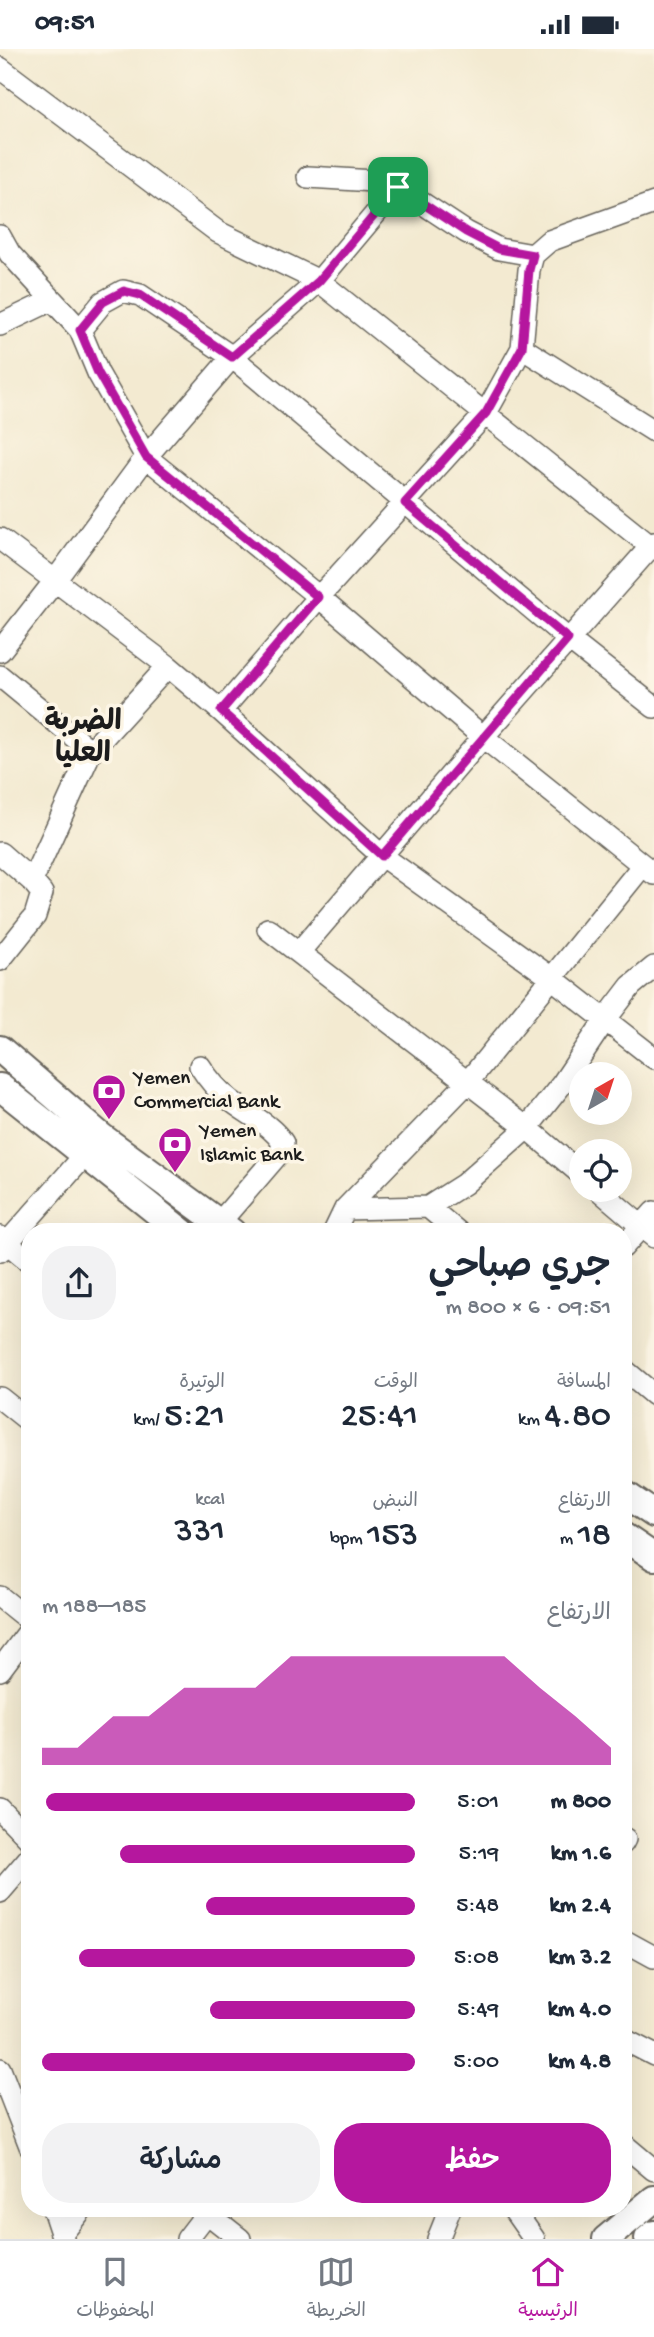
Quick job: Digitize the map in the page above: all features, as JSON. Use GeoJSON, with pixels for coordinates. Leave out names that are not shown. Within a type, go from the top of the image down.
{"type":"FeatureCollection","features":[{"type":"Feature","properties":{"kind":"main road"},"geometry":{"type":"LineString","coordinates":[[0,1049],[102,1137],[220,1223]]}},
{"type":"Feature","properties":{"kind":"main road"},"geometry":{"type":"LineString","coordinates":[[0,1087],[171,1223]]}},
{"type":"Feature","properties":{"kind":"main road"},"geometry":{"type":"LineString","coordinates":[[632,1499],[654,1514]]}},
{"type":"Feature","properties":{"kind":"main road"},"geometry":{"type":"LineString","coordinates":[[632,1542],[654,1557]]}},
{"type":"Feature","properties":{"kind":"main road"},"geometry":{"type":"LineString","coordinates":[[606,2239],[654,2199]]}},
{"type":"Feature","properties":{"kind":"main road"},"geometry":{"type":"LineString","coordinates":[[648,2239],[654,2234]]}},
{"type":"Feature","properties":{"kind":"street"},"geometry":{"type":"LineString","coordinates":[[0,68],[218,232],[319,281],[653,547],[482,737],[299,952]]}},
{"type":"Feature","properties":{"kind":"street"},"geometry":{"type":"LineString","coordinates":[[308,177],[390,182],[466,232],[499,249],[533,255]]}},
{"type":"Feature","properties":{"kind":"street"},"geometry":{"type":"LineString","coordinates":[[0,651],[146,457],[232,357],[319,281],[398,187]]}},
{"type":"Feature","properties":{"kind":"street"},"geometry":{"type":"LineString","coordinates":[[221,711],[318,597],[486,413],[522,348],[529,270],[533,255],[549,241],[654,203]]}},
{"type":"Feature","properties":{"kind":"street"},"geometry":{"type":"LineString","coordinates":[[0,236],[10,254],[80,330],[98,373],[146,457],[318,597],[482,737],[648,870],[467,1083],[345,1209],[338,1223]]}},
{"type":"Feature","properties":{"kind":"street"},"geometry":{"type":"LineString","coordinates":[[80,330],[103,302],[124,291],[140,295],[232,357],[568,639],[654,706]]}},
{"type":"Feature","properties":{"kind":"street"},"geometry":{"type":"LineString","coordinates":[[0,325],[52,300]]}},
{"type":"Feature","properties":{"kind":"street"},"geometry":{"type":"LineString","coordinates":[[522,348],[654,431]]}},
{"type":"Feature","properties":{"kind":"street"},"geometry":{"type":"LineString","coordinates":[[0,539],[168,666],[382,856],[553,979],[654,1058]]}},
{"type":"Feature","properties":{"kind":"street"},"geometry":{"type":"LineString","coordinates":[[32,880],[91,751],[168,666]]}},
{"type":"Feature","properties":{"kind":"street"},"geometry":{"type":"LineString","coordinates":[[0,676],[91,751]]}},
{"type":"Feature","properties":{"kind":"street"},"geometry":{"type":"LineString","coordinates":[[0,853],[32,880],[41,893],[35,916],[0,960]]}},
{"type":"Feature","properties":{"kind":"street"},"geometry":{"type":"LineString","coordinates":[[268,929],[527,1128],[569,1164]]}},
{"type":"Feature","properties":{"kind":"street"},"geometry":{"type":"LineString","coordinates":[[345,1209],[428,1207],[464,1184],[527,1128],[562,1084],[631,986],[654,967]]}},
{"type":"Feature","properties":{"kind":"street"},"geometry":{"type":"LineString","coordinates":[[200,1066],[211,1083],[228,1099],[277,1134],[283,1143],[281,1151],[228,1223]]}},
{"type":"Feature","properties":{"kind":"street"},"geometry":{"type":"LineString","coordinates":[[21,1256],[2,1243],[85,1155]]}},
{"type":"Feature","properties":{"kind":"street"},"geometry":{"type":"LineString","coordinates":[[616,1202],[650,1225],[632,1240]]}},
{"type":"Feature","properties":{"kind":"street"},"geometry":{"type":"LineString","coordinates":[[428,1207],[447,1223]]}},
{"type":"Feature","properties":{"kind":"street"},"geometry":{"type":"LineString","coordinates":[[632,1377],[654,1395]]}},
{"type":"Feature","properties":{"kind":"street"},"geometry":{"type":"LineString","coordinates":[[0,1398],[21,1415]]}},
{"type":"Feature","properties":{"kind":"street"},"geometry":{"type":"LineString","coordinates":[[0,1597],[21,1614]]}},
{"type":"Feature","properties":{"kind":"street"},"geometry":{"type":"LineString","coordinates":[[0,1670],[21,1642]]}},
{"type":"Feature","properties":{"kind":"street"},"geometry":{"type":"LineString","coordinates":[[0,1809],[21,1831]]}},
{"type":"Feature","properties":{"kind":"street"},"geometry":{"type":"LineString","coordinates":[[0,1892],[21,1868]]}},
{"type":"Feature","properties":{"kind":"street"},"geometry":{"type":"LineString","coordinates":[[632,1945],[654,1957]]}},
{"type":"Feature","properties":{"kind":"street"},"geometry":{"type":"LineString","coordinates":[[632,2044],[654,2055]]}},
{"type":"Feature","properties":{"kind":"street"},"geometry":{"type":"LineString","coordinates":[[0,2069],[21,2123]]}},
{"type":"Feature","properties":{"kind":"street"},"geometry":{"type":"LineString","coordinates":[[632,2152],[654,2170]]}},
{"type":"Feature","properties":{"kind":"street"},"geometry":{"type":"LineString","coordinates":[[56,2217],[63,2237]]}},
{"type":"Feature","properties":{"kind":"street"},"geometry":{"type":"LineString","coordinates":[[63,2237],[77,2217]]}},
{"type":"Feature","properties":{"kind":"street"},"geometry":{"type":"LineString","coordinates":[[187,2239],[202,2217]]}},
{"type":"Feature","properties":{"kind":"street"},"geometry":{"type":"LineString","coordinates":[[215,2217],[240,2239]]}},
{"type":"Feature","properties":{"kind":"street"},"geometry":{"type":"LineString","coordinates":[[438,2239],[447,2217]]}},
{"type":"Feature","properties":{"kind":"street"},"geometry":{"type":"LineString","coordinates":[[519,2217],[534,2239]]}},
{"type":"Feature","properties":{"kind":"place","name":"Yemen Commercial Bank"},"geometry":{"type":"Point","coordinates":[109,1121]}},
{"type":"Feature","properties":{"kind":"place","name":"Yemen Islamic Bank"},"geometry":{"type":"Point","coordinates":[175,1174]}},
{"type":"Feature","properties":{"kind":"district","name":"الضربة العليا"},"geometry":{"type":"Point","coordinates":[83,739]}},
{"type":"Feature","properties":{"kind":"route"},"geometry":{"type":"LineString","coordinates":[[398,187],[466,232],[499,249],[533,255],[529,270],[522,348],[486,413],[405,503],[568,639],[382,856],[221,711],[318,597],[146,457],[98,373],[80,330],[103,302],[124,291],[140,295],[232,357],[319,281],[398,187]]}}]}
